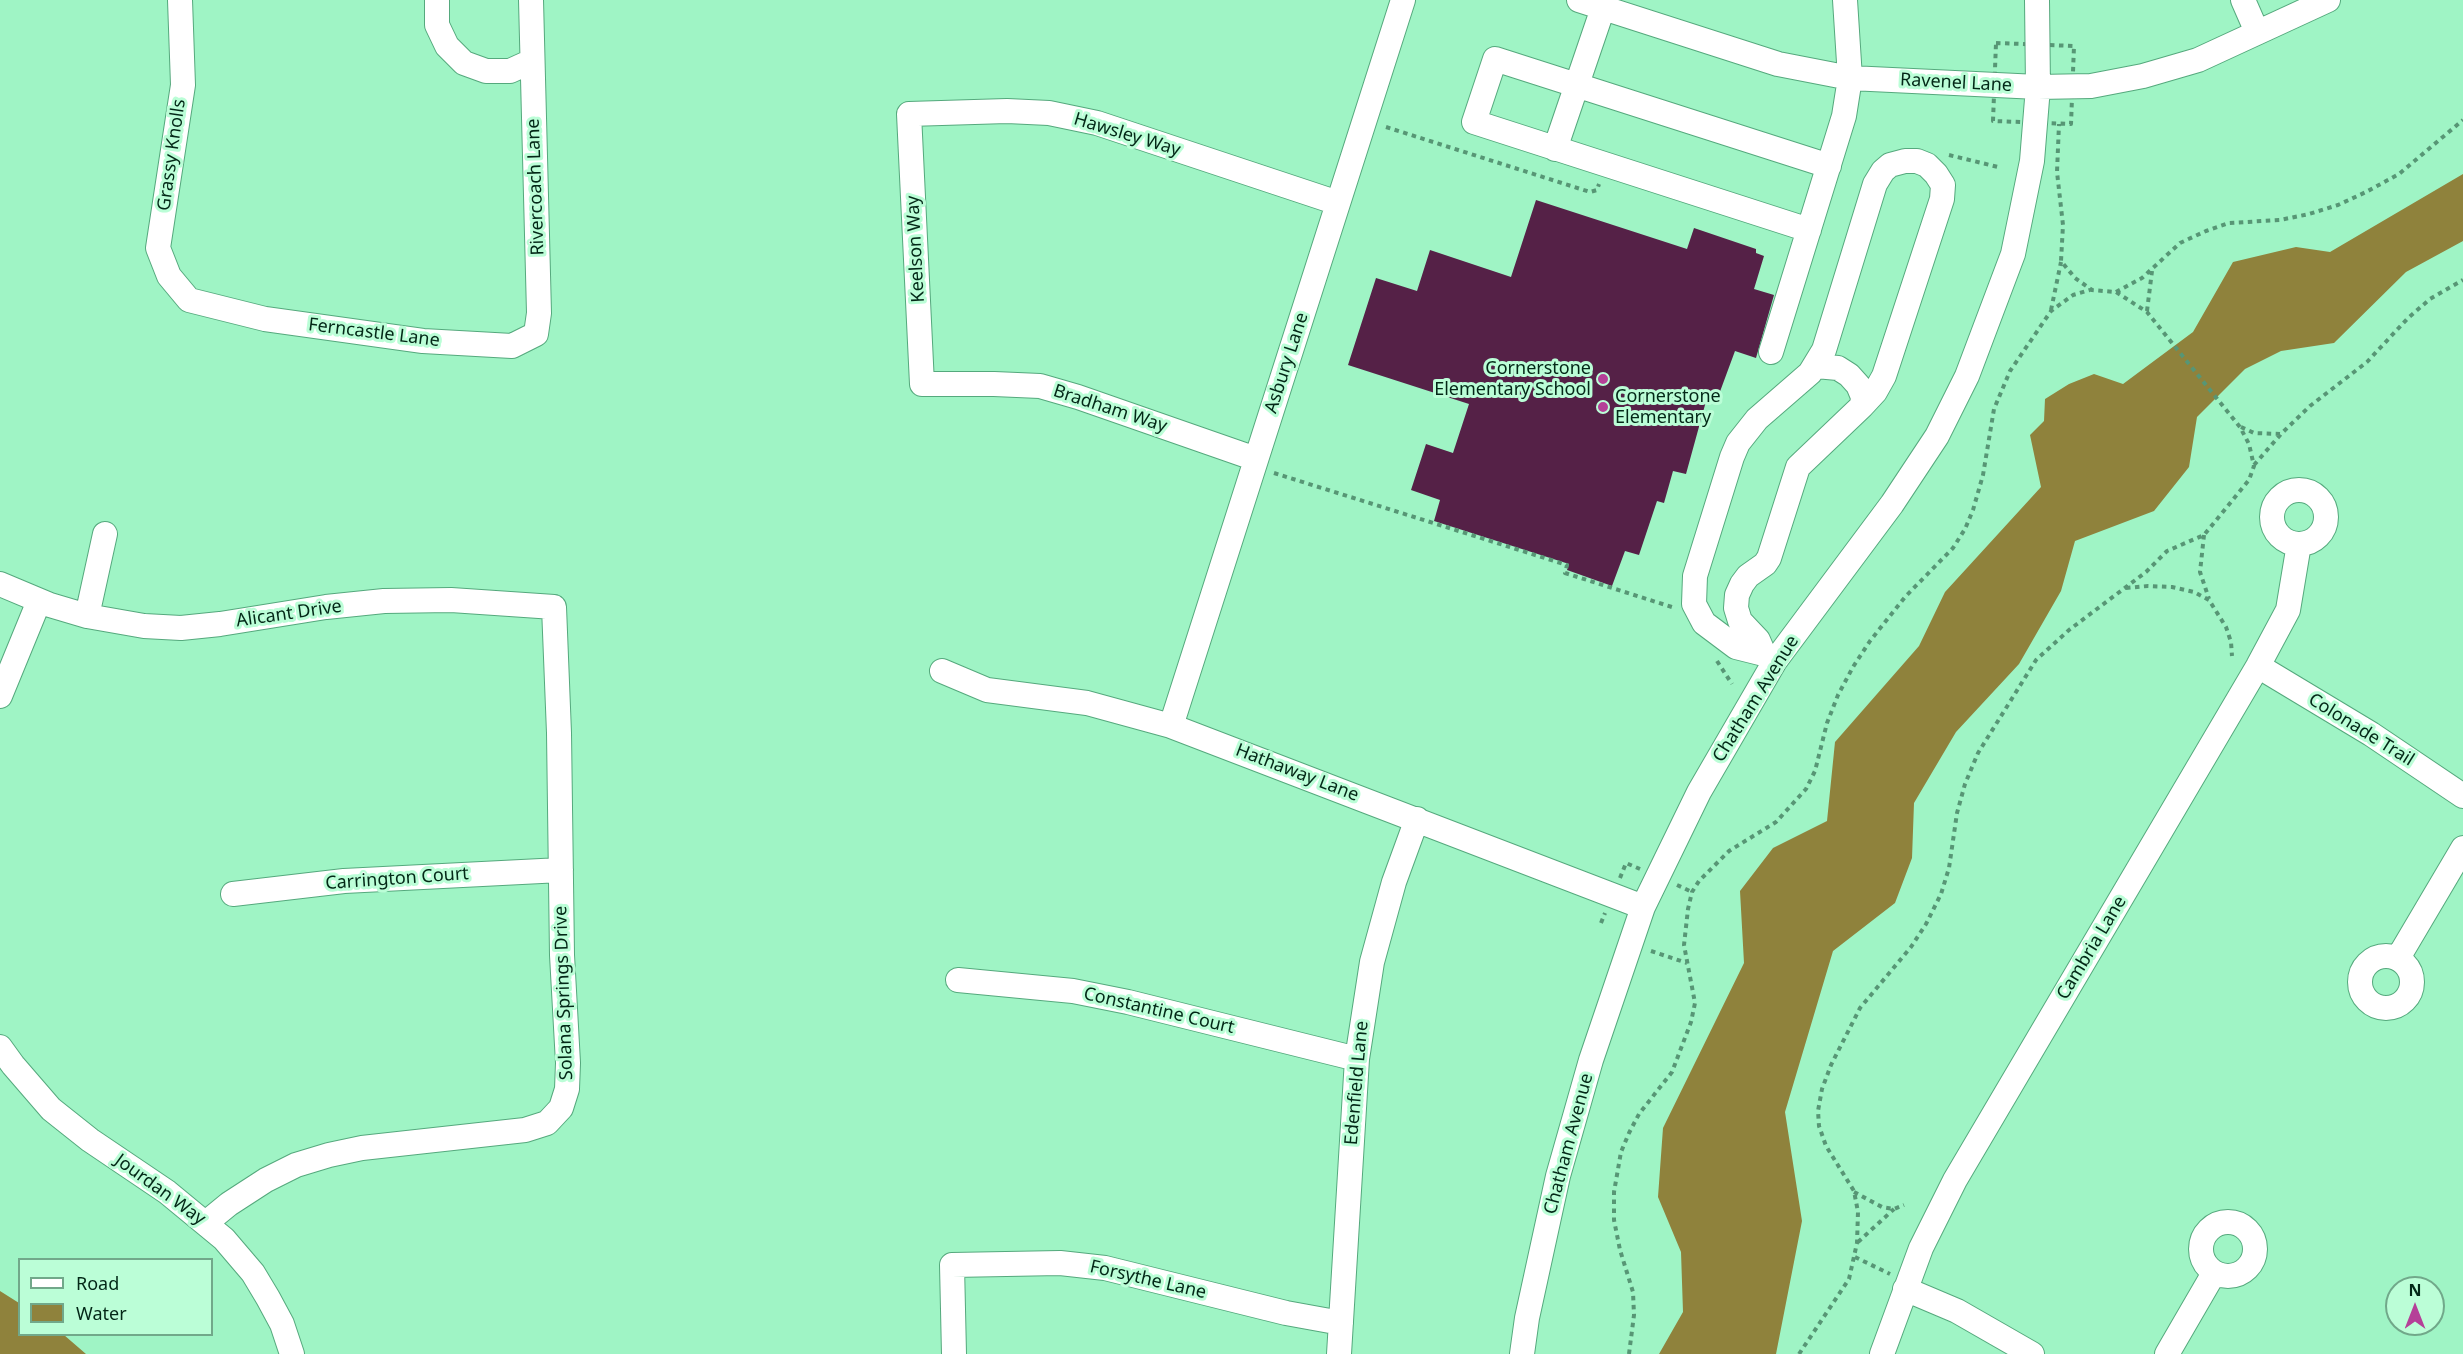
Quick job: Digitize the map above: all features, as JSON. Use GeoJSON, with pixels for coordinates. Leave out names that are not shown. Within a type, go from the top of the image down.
{"type":"FeatureCollection","features":[{"type":"Feature","properties":{"kind":"street","name":"Grassy Knolls"},"geometry":{"type":"LineString","coordinates":[[180,0],[183,85],[158,248],[169,276],[189,300]]}},
{"type":"Feature","properties":{"kind":"street"},"geometry":{"type":"LineString","coordinates":[[437,0],[437,25],[447,46],[464,63],[486,71],[510,71],[532,62]]}},
{"type":"Feature","properties":{"kind":"street","name":"Rivercoach Lane"},"geometry":{"type":"LineString","coordinates":[[531,0],[539,313]]}},
{"type":"Feature","properties":{"kind":"street","name":"Asbury Lane"},"geometry":{"type":"LineString","coordinates":[[1171,726],[1265,466],[1338,202],[1403,0]]}},
{"type":"Feature","properties":{"kind":"street","name":"Ravenel Lane"},"geometry":{"type":"LineString","coordinates":[[1579,0],[1778,64],[1850,78],[2038,87],[2091,86],[2143,76],[2198,60],[2328,0]]}},
{"type":"Feature","properties":{"kind":"street"},"geometry":{"type":"LineString","coordinates":[[1772,352],[1844,116],[1850,78],[1845,0]]}},
{"type":"Feature","properties":{"kind":"street","name":"Chatham Avenue"},"geometry":{"type":"LineString","coordinates":[[1522,1354],[1527,1318],[1558,1176],[1591,1060],[1643,907],[1699,792],[1769,658],[1892,504],[1936,436],[1967,376],[2013,254],[2032,161],[2038,87],[2037,0]]}},
{"type":"Feature","properties":{"kind":"street"},"geometry":{"type":"LineString","coordinates":[[2243,0],[2257,32]]}},
{"type":"Feature","properties":{"kind":"street"},"geometry":{"type":"LineString","coordinates":[[1555,149],[1603,8]]}},
{"type":"Feature","properties":{"kind":"street"},"geometry":{"type":"LineString","coordinates":[[1809,230],[1474,122],[1495,59],[1829,166]]}},
{"type":"Feature","properties":{"kind":"street","name":"Hawsley Way"},"geometry":{"type":"LineString","coordinates":[[909,114],[1007,111],[1059,115],[1097,123],[1338,202]]}},
{"type":"Feature","properties":{"kind":"street","name":"Keelson Way"},"geometry":{"type":"LineString","coordinates":[[909,114],[922,384]]}},
{"type":"Feature","properties":{"kind":"street"},"geometry":{"type":"LineString","coordinates":[[1917,161],[1927,165],[1943,185],[1942,199],[1884,376],[1875,392],[1862,406],[1798,467],[1769,558],[1742,584],[1736,608],[1740,621],[1758,640],[1769,658],[1736,647],[1704,623],[1694,604],[1695,576],[1738,442],[1756,419],[1816,366],[1830,336],[1875,184],[1890,165],[1917,161]]}},
{"type":"Feature","properties":{"kind":"street","name":"Ferncastle Lane"},"geometry":{"type":"LineString","coordinates":[[189,300],[276,320],[423,341],[512,346],[536,334],[539,313]]}},
{"type":"Feature","properties":{"kind":"street"},"geometry":{"type":"LineString","coordinates":[[1816,366],[1838,368],[1849,375],[1858,385],[1863,397],[1862,406]]}},
{"type":"Feature","properties":{"kind":"street","name":"Bradham Way"},"geometry":{"type":"LineString","coordinates":[[922,384],[994,384],[1040,387],[1078,397],[1265,466]]}},
{"type":"Feature","properties":{"kind":"street"},"geometry":{"type":"LineString","coordinates":[[87,616],[105,534]]}},
{"type":"Feature","properties":{"kind":"street","name":"Cambria Lane"},"geometry":{"type":"LineString","coordinates":[[1882,1354],[1921,1248],[1955,1180],[2258,666],[2288,610],[2299,544]]}},
{"type":"Feature","properties":{"kind":"street","name":"Alicant Drive"},"geometry":{"type":"LineString","coordinates":[[0,584],[39,601],[87,616],[144,626],[181,628],[384,601],[451,600],[554,607],[555,639]]}},
{"type":"Feature","properties":{"kind":"street"},"geometry":{"type":"LineString","coordinates":[[0,696],[39,601]]}},
{"type":"Feature","properties":{"kind":"street","name":"Solana Springs Drive"},"geometry":{"type":"LineString","coordinates":[[207,1222],[229,1204],[266,1180],[296,1165],[362,1148],[525,1130],[547,1123],[561,1108],[567,1089],[555,639]]}},
{"type":"Feature","properties":{"kind":"street","name":"Colonade Trail"},"geometry":{"type":"LineString","coordinates":[[2258,666],[2371,734],[2463,796]]}},
{"type":"Feature","properties":{"kind":"street","name":"Hathaway Lane"},"geometry":{"type":"LineString","coordinates":[[942,671],[987,690],[1087,703],[1171,726],[1643,907]]}},
{"type":"Feature","properties":{"kind":"street","name":"Edenfield Lane"},"geometry":{"type":"LineString","coordinates":[[1339,1354],[1357,1059],[1372,962],[1394,882],[1417,819]]}},
{"type":"Feature","properties":{"kind":"street"},"geometry":{"type":"LineString","coordinates":[[2398,958],[2463,848]]}},
{"type":"Feature","properties":{"kind":"street","name":"Carrington Court"},"geometry":{"type":"LineString","coordinates":[[233,894],[345,881],[561,870]]}},
{"type":"Feature","properties":{"kind":"street","name":"Constantine Court"},"geometry":{"type":"LineString","coordinates":[[958,981],[1084,993],[1357,1059]]}},
{"type":"Feature","properties":{"kind":"street","name":"Jourdan Way"},"geometry":{"type":"LineString","coordinates":[[0,1047],[51,1109],[90,1140],[207,1222],[224,1239],[253,1273],[282,1324],[292,1354]]}},
{"type":"Feature","properties":{"kind":"street","name":"Forsythe Lane"},"geometry":{"type":"LineString","coordinates":[[954,1354],[952,1265],[1060,1263],[1104,1268],[1286,1313],[1341,1323]]}},
{"type":"Feature","properties":{"kind":"street"},"geometry":{"type":"LineString","coordinates":[[2167,1354],[2214,1273]]}},
{"type":"Feature","properties":{"kind":"street"},"geometry":{"type":"LineString","coordinates":[[1905,1289],[1957,1311],[2032,1354]]}},
{"type":"Feature","properties":{"kind":"path"},"geometry":{"type":"LineString","coordinates":[[2116,292],[2132,285],[2152,271],[2180,243],[2206,231],[2229,223],[2280,220],[2309,214],[2338,205],[2366,192],[2399,174],[2463,120]]}},
{"type":"Feature","properties":{"kind":"path"},"geometry":{"type":"LineString","coordinates":[[2051,311],[2061,261],[2063,225],[2057,172],[2059,124]]}},
{"type":"Feature","properties":{"kind":"path"},"geometry":{"type":"LineString","coordinates":[[1386,127],[1590,192],[1597,190],[1600,182]]}},
{"type":"Feature","properties":{"kind":"path"},"geometry":{"type":"LineString","coordinates":[[2061,261],[2075,278],[2092,290]]}},
{"type":"Feature","properties":{"kind":"path"},"geometry":{"type":"LineString","coordinates":[[2147,312],[2152,271]]}},
{"type":"Feature","properties":{"kind":"path"},"geometry":{"type":"LineString","coordinates":[[2232,656],[2231,642],[2226,627],[2209,600],[2200,572],[2204,535],[2249,480],[2254,466],[2281,434],[2310,406],[2367,362],[2408,318],[2430,299],[2463,280]]}},
{"type":"Feature","properties":{"kind":"path"},"geometry":{"type":"LineString","coordinates":[[1629,1354],[1634,1315],[1633,1292],[1620,1250],[1614,1220],[1614,1192],[1621,1152],[1629,1133],[1639,1114],[1671,1072],[1691,1022],[1695,1003],[1684,945],[1692,892],[1699,881],[1729,851],[1776,822],[1806,789],[1815,771],[1835,704],[1853,667],[1870,641],[1905,597],[1953,548],[1965,529],[1983,476],[1995,409],[2010,371],[2051,311],[2073,295],[2092,290],[2116,292],[2147,312],[2240,427],[2249,444],[2254,466]]}},
{"type":"Feature","properties":{"kind":"path"},"geometry":{"type":"LineString","coordinates":[[2240,427],[2254,433],[2281,434]]}},
{"type":"Feature","properties":{"kind":"path"},"geometry":{"type":"LineString","coordinates":[[1265,466],[1567,565],[1565,573],[1676,608]]}},
{"type":"Feature","properties":{"kind":"path"},"geometry":{"type":"LineString","coordinates":[[1799,1354],[1849,1279],[1857,1243],[1858,1212],[1854,1191],[1826,1146],[1819,1126],[1818,1111],[1831,1065],[1860,1008],[1911,947],[1941,894],[1949,868],[1957,813],[1965,784],[1978,753],[2036,660],[2068,630],[2126,588],[2167,551],[2204,535]]}},
{"type":"Feature","properties":{"kind":"path"},"geometry":{"type":"LineString","coordinates":[[2126,588],[2172,587],[2194,592],[2209,600]]}},
{"type":"Feature","properties":{"kind":"path"},"geometry":{"type":"LineString","coordinates":[[1854,1191],[1876,1204],[1894,1209]]}},
{"type":"Feature","properties":{"kind":"path"},"geometry":{"type":"LineString","coordinates":[[1857,1243],[1894,1209],[1904,1205]]}},
{"type":"Feature","properties":{"kind":"path"},"geometry":{"type":"LineString","coordinates":[[1855,1257],[1886,1271],[1905,1289]]}},
{"type":"Feature","properties":{"kind":"water"},"geometry":{"type":"Polygon","coordinates":[[[2463,174],[2463,241],[2406,272],[2334,343],[2281,351],[2245,369],[2197,417],[2189,467],[2154,511],[2075,541],[2061,591],[2019,664],[1956,732],[1914,803],[1912,858],[1895,903],[1833,951],[1785,1112],[1802,1221],[1776,1354],[1659,1354],[1683,1312],[1681,1252],[1658,1197],[1663,1128],[1744,963],[1740,891],[1773,848],[1827,821],[1835,742],[1919,646],[1945,592],[2041,487],[2030,435],[2044,421],[2045,399],[2069,384],[2094,374],[2123,384],[2193,332],[2233,262],[2296,247],[2330,252],[2463,174]]]}},
{"type":"Feature","properties":{"kind":"water"},"geometry":{"type":"Polygon","coordinates":[[[0,1291],[18,1302],[18,1336],[65,1336],[86,1354],[0,1354],[0,1291]]]}},
{"type":"Feature","properties":{"kind":"building"},"geometry":{"type":"Polygon","coordinates":[[[1536,200],[1687,249],[1694,228],[1756,249],[1756,253],[1764,256],[1754,289],[1774,295],[1756,358],[1735,351],[1718,397],[1708,394],[1686,474],[1673,471],[1664,503],[1657,501],[1639,555],[1625,551],[1612,586],[1567,570],[1569,564],[1434,521],[1440,500],[1411,490],[1426,444],[1453,453],[1469,404],[1348,365],[1376,278],[1417,291],[1430,250],[1511,277],[1536,200]]]}},
{"type":"Feature","properties":{"kind":"place","name":"Cornerstone Elementary School"},"geometry":{"type":"Point","coordinates":[1603,379]}},
{"type":"Feature","properties":{"kind":"place","name":"Cornerstone Elementary"},"geometry":{"type":"Point","coordinates":[1603,407]}}]}
